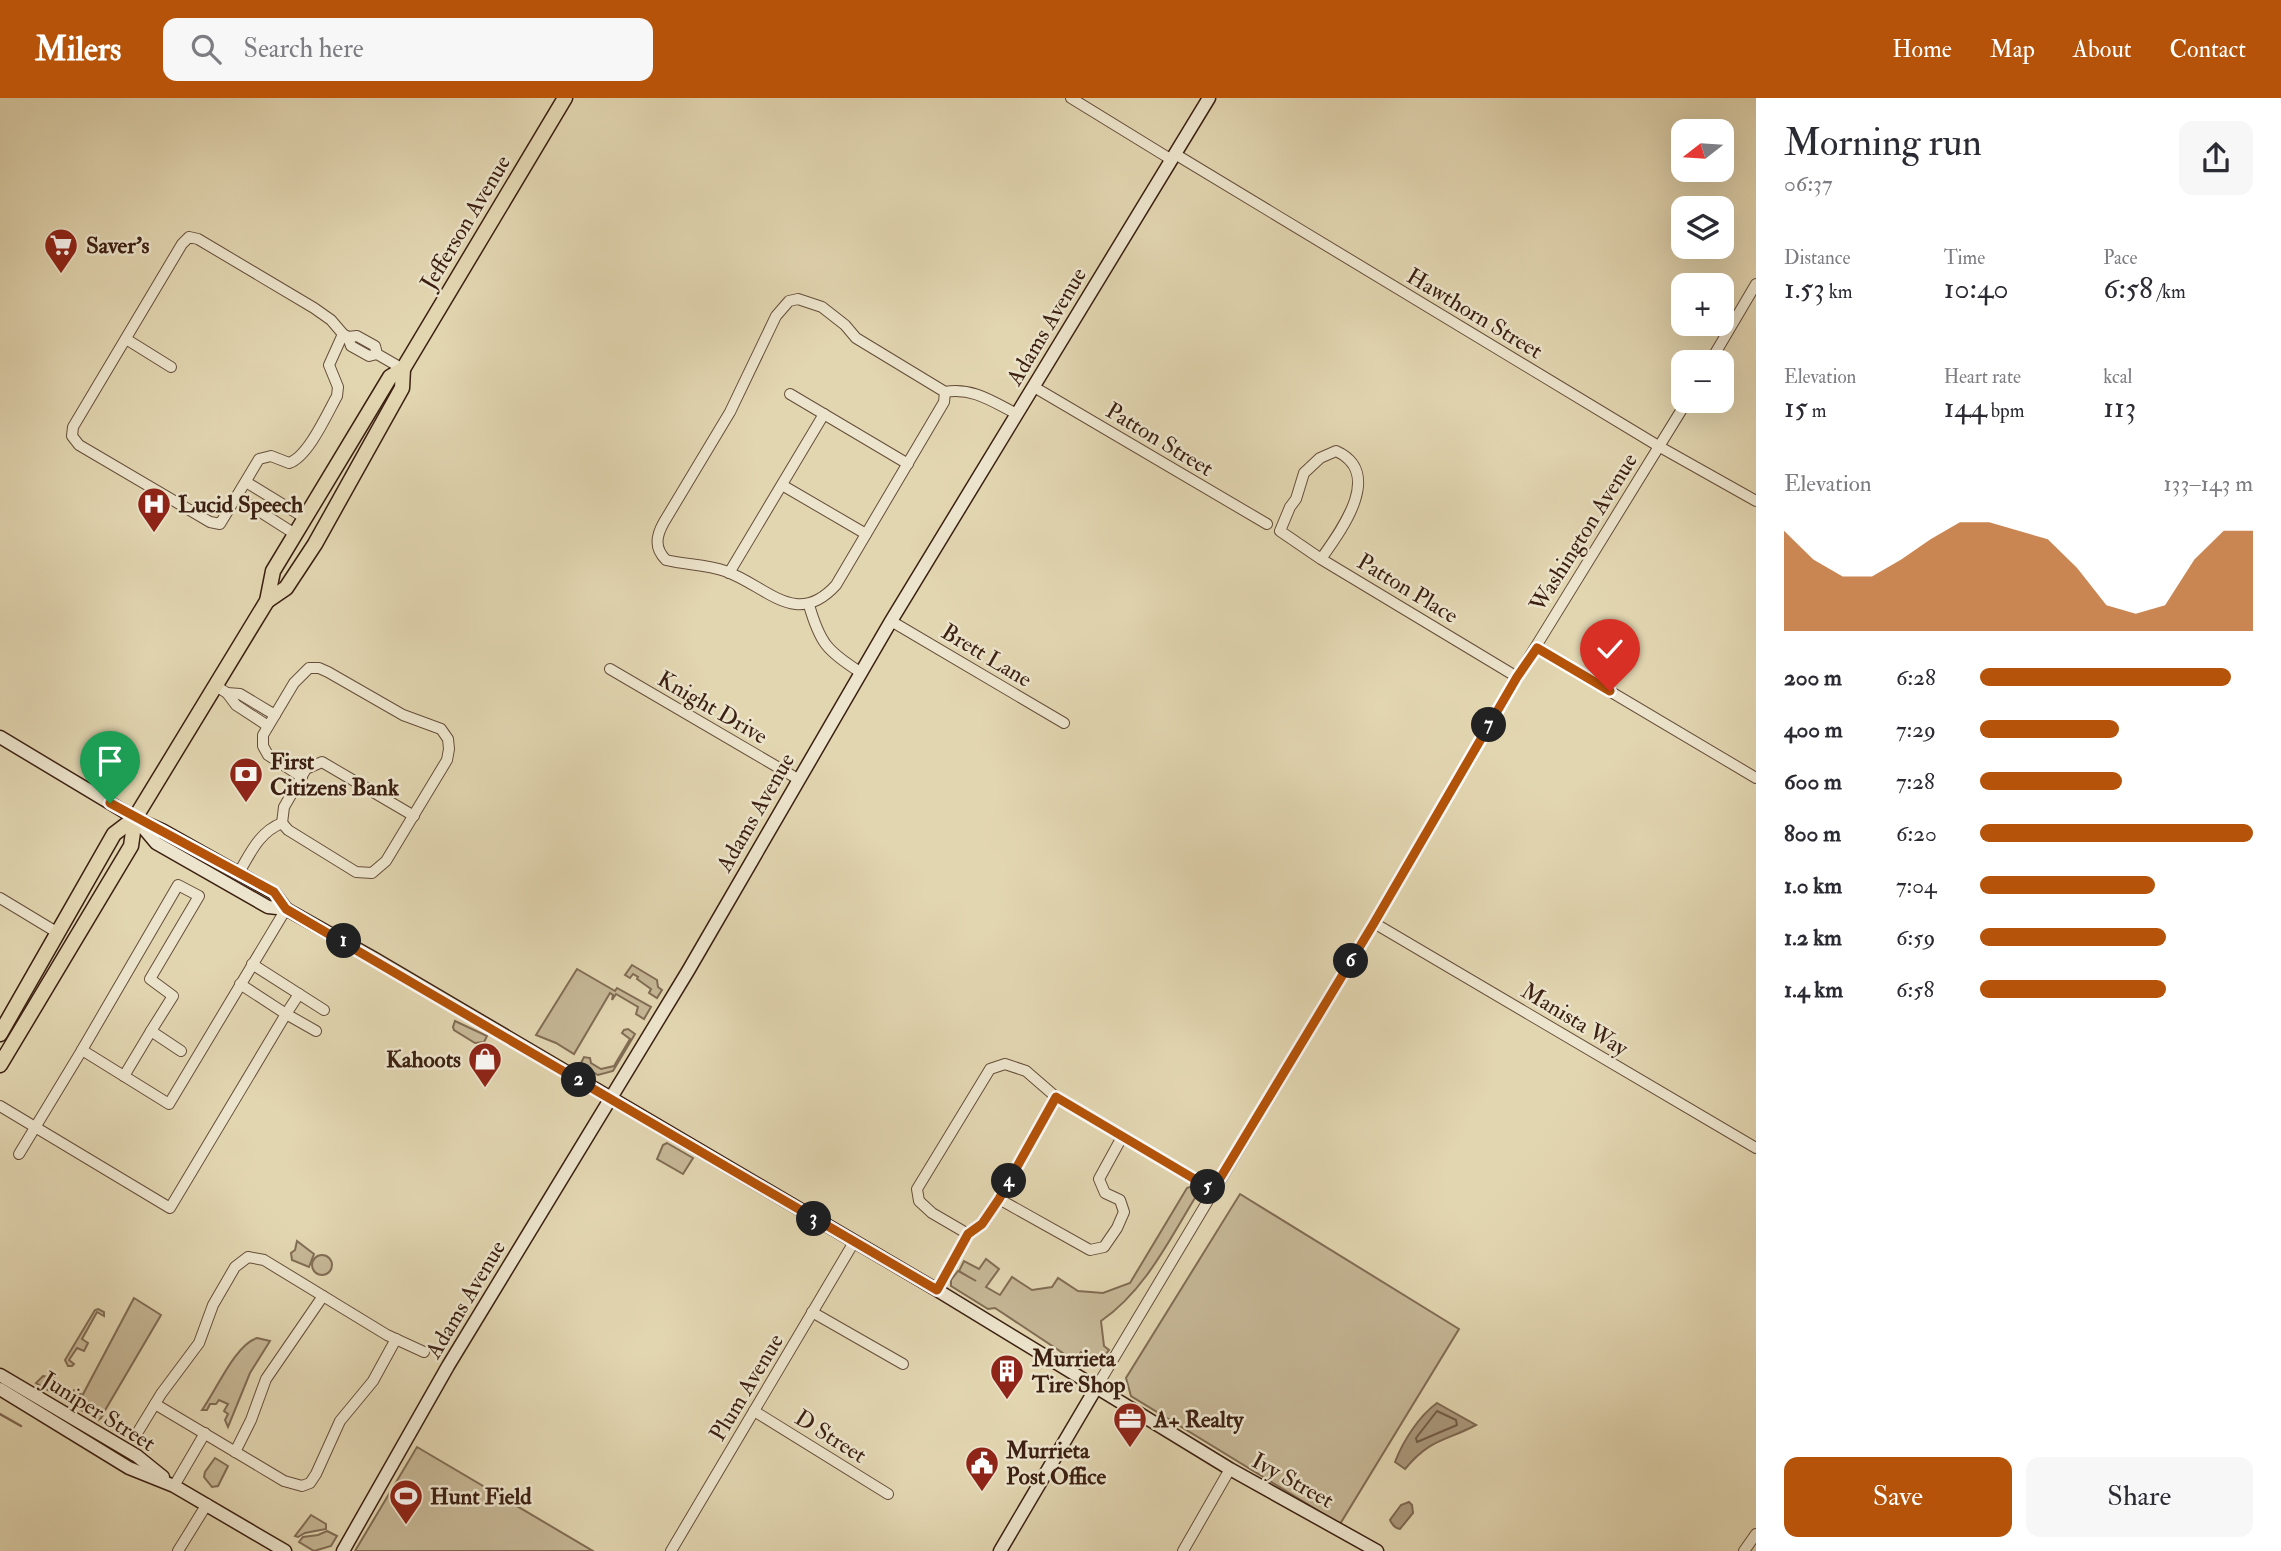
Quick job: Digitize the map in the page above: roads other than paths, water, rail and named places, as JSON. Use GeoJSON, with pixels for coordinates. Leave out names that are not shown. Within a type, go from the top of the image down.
{"type":"FeatureCollection","features":[{"type":"Feature","properties":{"kind":"main road","name":"Jefferson Avenue"},"geometry":{"type":"LineString","coordinates":[[0,1034],[114,834],[135,818],[221,690],[267,601],[273,572],[295,534],[390,377],[403,369],[565,98]]}},
{"type":"Feature","properties":{"kind":"main road","name":"Jefferson Avenue"},"geometry":{"type":"LineString","coordinates":[[267,601],[286,589],[315,544],[402,388],[403,369]]}},
{"type":"Feature","properties":{"kind":"main road"},"geometry":{"type":"LineString","coordinates":[[315,544],[307,535],[325,502],[327,482]]}},
{"type":"Feature","properties":{"kind":"main road","name":"Jefferson Avenue"},"geometry":{"type":"LineString","coordinates":[[0,1065],[131,846],[135,818]]}},
{"type":"Feature","properties":{"kind":"street","name":"Hawthorn Street"},"geometry":{"type":"LineString","coordinates":[[1071,98],[1660,447],[1756,501]]}},
{"type":"Feature","properties":{"kind":"street","name":"Adams Avenue"},"geometry":{"type":"LineString","coordinates":[[342,1551],[448,1366],[688,971],[860,672],[1209,98]]}},
{"type":"Feature","properties":{"kind":"street"},"geometry":{"type":"LineString","coordinates":[[345,335],[329,365],[338,387],[337,396],[306,449],[299,458],[289,463],[271,456],[262,457],[220,523],[210,522],[74,440],[73,427],[181,244],[190,237],[198,239],[314,308],[331,320],[345,335],[357,336],[375,346],[377,354],[403,369]]}},
{"type":"Feature","properties":{"kind":"street"},"geometry":{"type":"LineString","coordinates":[[1717,350],[1756,284]]}},
{"type":"Feature","properties":{"kind":"street"},"geometry":{"type":"LineString","coordinates":[[945,392],[944,402],[908,464],[836,585],[825,597],[802,606],[788,602],[729,573],[666,560],[659,553],[658,533],[730,412],[776,316],[789,301],[798,299],[822,307],[845,325],[856,338],[945,392],[962,390],[980,395],[1017,414]]}},
{"type":"Feature","properties":{"kind":"street"},"geometry":{"type":"LineString","coordinates":[[125,339],[171,368]]}},
{"type":"Feature","properties":{"kind":"street","name":"Patton Street"},"geometry":{"type":"LineString","coordinates":[[1034,387],[1267,524]]}},
{"type":"Feature","properties":{"kind":"street"},"geometry":{"type":"LineString","coordinates":[[790,394],[908,464]]}},
{"type":"Feature","properties":{"kind":"street","name":"Washington Avenue"},"geometry":{"type":"LineString","coordinates":[[1000,1551],[1374,923],[1517,677],[1680,413]]}},
{"type":"Feature","properties":{"kind":"street"},"geometry":{"type":"LineString","coordinates":[[729,573],[824,414]]}},
{"type":"Feature","properties":{"kind":"street","name":"Patton Place"},"geometry":{"type":"LineString","coordinates":[[1321,559],[1345,526],[1355,504],[1358,475],[1345,455],[1336,451],[1321,458],[1304,473],[1296,499],[1280,531],[1321,559],[1517,677]]}},
{"type":"Feature","properties":{"kind":"street"},"geometry":{"type":"LineString","coordinates":[[246,482],[305,518]]}},
{"type":"Feature","properties":{"kind":"street"},"geometry":{"type":"LineString","coordinates":[[782,485],[866,534]]}},
{"type":"Feature","properties":{"kind":"street"},"geometry":{"type":"LineString","coordinates":[[258,510],[267,495]]}},
{"type":"Feature","properties":{"kind":"street"},"geometry":{"type":"LineString","coordinates":[[237,497],[295,534]]}},
{"type":"Feature","properties":{"kind":"street"},"geometry":{"type":"LineString","coordinates":[[809,605],[816,630],[825,646],[838,659],[860,672]]}},
{"type":"Feature","properties":{"kind":"street","name":"Brett Lane"},"geometry":{"type":"LineString","coordinates":[[891,621],[1064,723]]}},
{"type":"Feature","properties":{"kind":"street"},"geometry":{"type":"LineString","coordinates":[[1537,648],[1756,778]]}},
{"type":"Feature","properties":{"kind":"street"},"geometry":{"type":"LineString","coordinates":[[302,777],[268,755],[263,746],[263,735],[300,674],[309,668],[319,668],[403,715],[441,729],[448,739],[447,760],[414,816],[386,861],[374,872],[356,872],[288,830],[282,823],[284,807],[302,777],[306,769],[322,762],[414,816]]}},
{"type":"Feature","properties":{"kind":"street","name":"Knight Drive"},"geometry":{"type":"LineString","coordinates":[[610,670],[798,779]]}},
{"type":"Feature","properties":{"kind":"street"},"geometry":{"type":"LineString","coordinates":[[221,690],[240,694],[275,715]]}},
{"type":"Feature","properties":{"kind":"street"},"geometry":{"type":"LineString","coordinates":[[221,690],[236,705],[268,726]]}},
{"type":"Feature","properties":{"kind":"street"},"geometry":{"type":"LineString","coordinates":[[0,737],[135,818]]}},
{"type":"Feature","properties":{"kind":"street","name":"Ivy Street"},"geometry":{"type":"LineString","coordinates":[[135,818],[274,892],[286,909]]}},
{"type":"Feature","properties":{"kind":"street","name":"Ivy Street"},"geometry":{"type":"LineString","coordinates":[[135,818],[156,843],[268,907],[286,909],[937,1290],[1230,1469],[1370,1549]]}},
{"type":"Feature","properties":{"kind":"street"},"geometry":{"type":"LineString","coordinates":[[238,874],[262,836],[282,823]]}},
{"type":"Feature","properties":{"kind":"street"},"geometry":{"type":"LineString","coordinates":[[19,1154],[178,885],[198,896],[150,979],[173,996],[124,1076]]}},
{"type":"Feature","properties":{"kind":"street"},"geometry":{"type":"LineString","coordinates":[[1,901],[58,933]]}},
{"type":"Feature","properties":{"kind":"street"},"geometry":{"type":"LineString","coordinates":[[82,1050],[169,1104],[286,909]]}},
{"type":"Feature","properties":{"kind":"street","name":"Manista Way"},"geometry":{"type":"LineString","coordinates":[[1374,923],[1756,1148]]}},
{"type":"Feature","properties":{"kind":"street"},"geometry":{"type":"LineString","coordinates":[[252,964],[324,1010]]}},
{"type":"Feature","properties":{"kind":"street"},"geometry":{"type":"LineString","coordinates":[[240,984],[316,1031]]}},
{"type":"Feature","properties":{"kind":"street"},"geometry":{"type":"LineString","coordinates":[[0,1106],[170,1208],[299,994]]}},
{"type":"Feature","properties":{"kind":"street"},"geometry":{"type":"LineString","coordinates":[[151,1031],[181,1051]]}},
{"type":"Feature","properties":{"kind":"street"},"geometry":{"type":"LineString","coordinates":[[968,1234],[932,1213],[919,1201],[917,1189],[990,1069],[1005,1064],[1026,1071],[1056,1097],[1213,1190]]}},
{"type":"Feature","properties":{"kind":"street"},"geometry":{"type":"LineString","coordinates":[[937,1290],[968,1234],[982,1224],[999,1199],[1056,1097]]}},
{"type":"Feature","properties":{"kind":"street"},"geometry":{"type":"LineString","coordinates":[[999,1199],[1090,1250],[1104,1247],[1124,1212],[1120,1200],[1105,1193],[1099,1178],[1122,1137]]}},
{"type":"Feature","properties":{"kind":"street","name":"Plum Avenue"},"geometry":{"type":"LineString","coordinates":[[671,1551],[854,1242]]}},
{"type":"Feature","properties":{"kind":"street"},"geometry":{"type":"LineString","coordinates":[[136,1435],[199,1343],[213,1305],[240,1261],[248,1256],[264,1260],[396,1339],[424,1352]]}},
{"type":"Feature","properties":{"kind":"street"},"geometry":{"type":"LineString","coordinates":[[235,1452],[251,1420],[266,1379],[323,1296]]}},
{"type":"Feature","properties":{"kind":"street"},"geometry":{"type":"LineString","coordinates":[[812,1312],[903,1364]]}},
{"type":"Feature","properties":{"kind":"street"},"geometry":{"type":"LineString","coordinates":[[155,1404],[284,1481],[302,1486],[310,1483],[323,1462],[340,1422],[373,1381],[396,1339]]}},
{"type":"Feature","properties":{"kind":"street","name":"Juniper Street"},"geometry":{"type":"LineString","coordinates":[[0,1375],[137,1456],[174,1486]]}},
{"type":"Feature","properties":{"kind":"street","name":"Juniper Street"},"geometry":{"type":"LineString","coordinates":[[0,1390],[129,1468],[174,1486],[285,1551]]}},
{"type":"Feature","properties":{"kind":"street","name":"D Street"},"geometry":{"type":"LineString","coordinates":[[754,1411],[888,1494]]}},
{"type":"Feature","properties":{"kind":"street"},"geometry":{"type":"LineString","coordinates":[[174,1486],[205,1433]]}},
{"type":"Feature","properties":{"kind":"street"},"geometry":{"type":"LineString","coordinates":[[1183,1551],[1230,1469]]}},
{"type":"Feature","properties":{"kind":"street"},"geometry":{"type":"LineString","coordinates":[[178,1551],[207,1504]]}},
{"type":"Feature","properties":{"kind":"street"},"geometry":{"type":"LineString","coordinates":[[1744,1551],[1756,1534]]}},
{"type":"Feature","properties":{"kind":"water"},"geometry":{"type":"Polygon","coordinates":[[[1437,1403],[1476,1425],[1430,1446],[1405,1469],[1395,1462],[1398,1454],[1418,1422],[1437,1403]]]}},
{"type":"Feature","properties":{"kind":"water"},"geometry":{"type":"Polygon","coordinates":[[[1409,1502],[1413,1513],[1400,1529],[1397,1528],[1390,1520],[1401,1505],[1409,1502]]]}},
{"type":"Feature","properties":{"kind":"waterway"},"geometry":{"type":"LineString","coordinates":[[0,1414],[21,1426]]}},
{"type":"Feature","properties":{"kind":"place","name":"Saver's"},"geometry":{"type":"Point","coordinates":[61,275]}},
{"type":"Feature","properties":{"kind":"place","name":"Lucid Speech"},"geometry":{"type":"Point","coordinates":[154,534]}},
{"type":"Feature","properties":{"kind":"place","name":"First Citizens Bank"},"geometry":{"type":"Point","coordinates":[246,804]}},
{"type":"Feature","properties":{"kind":"place","name":"Kahoots"},"geometry":{"type":"Point","coordinates":[485,1089]}},
{"type":"Feature","properties":{"kind":"place","name":"Murrieta Tire Shop"},"geometry":{"type":"Point","coordinates":[1007,1401]}},
{"type":"Feature","properties":{"kind":"place","name":"A+ Realty"},"geometry":{"type":"Point","coordinates":[1130,1449]}},
{"type":"Feature","properties":{"kind":"place","name":"Murrieta Post Office"},"geometry":{"type":"Point","coordinates":[982,1493]}},
{"type":"Feature","properties":{"kind":"place","name":"Hunt Field"},"geometry":{"type":"Point","coordinates":[406,1526]}}]}
